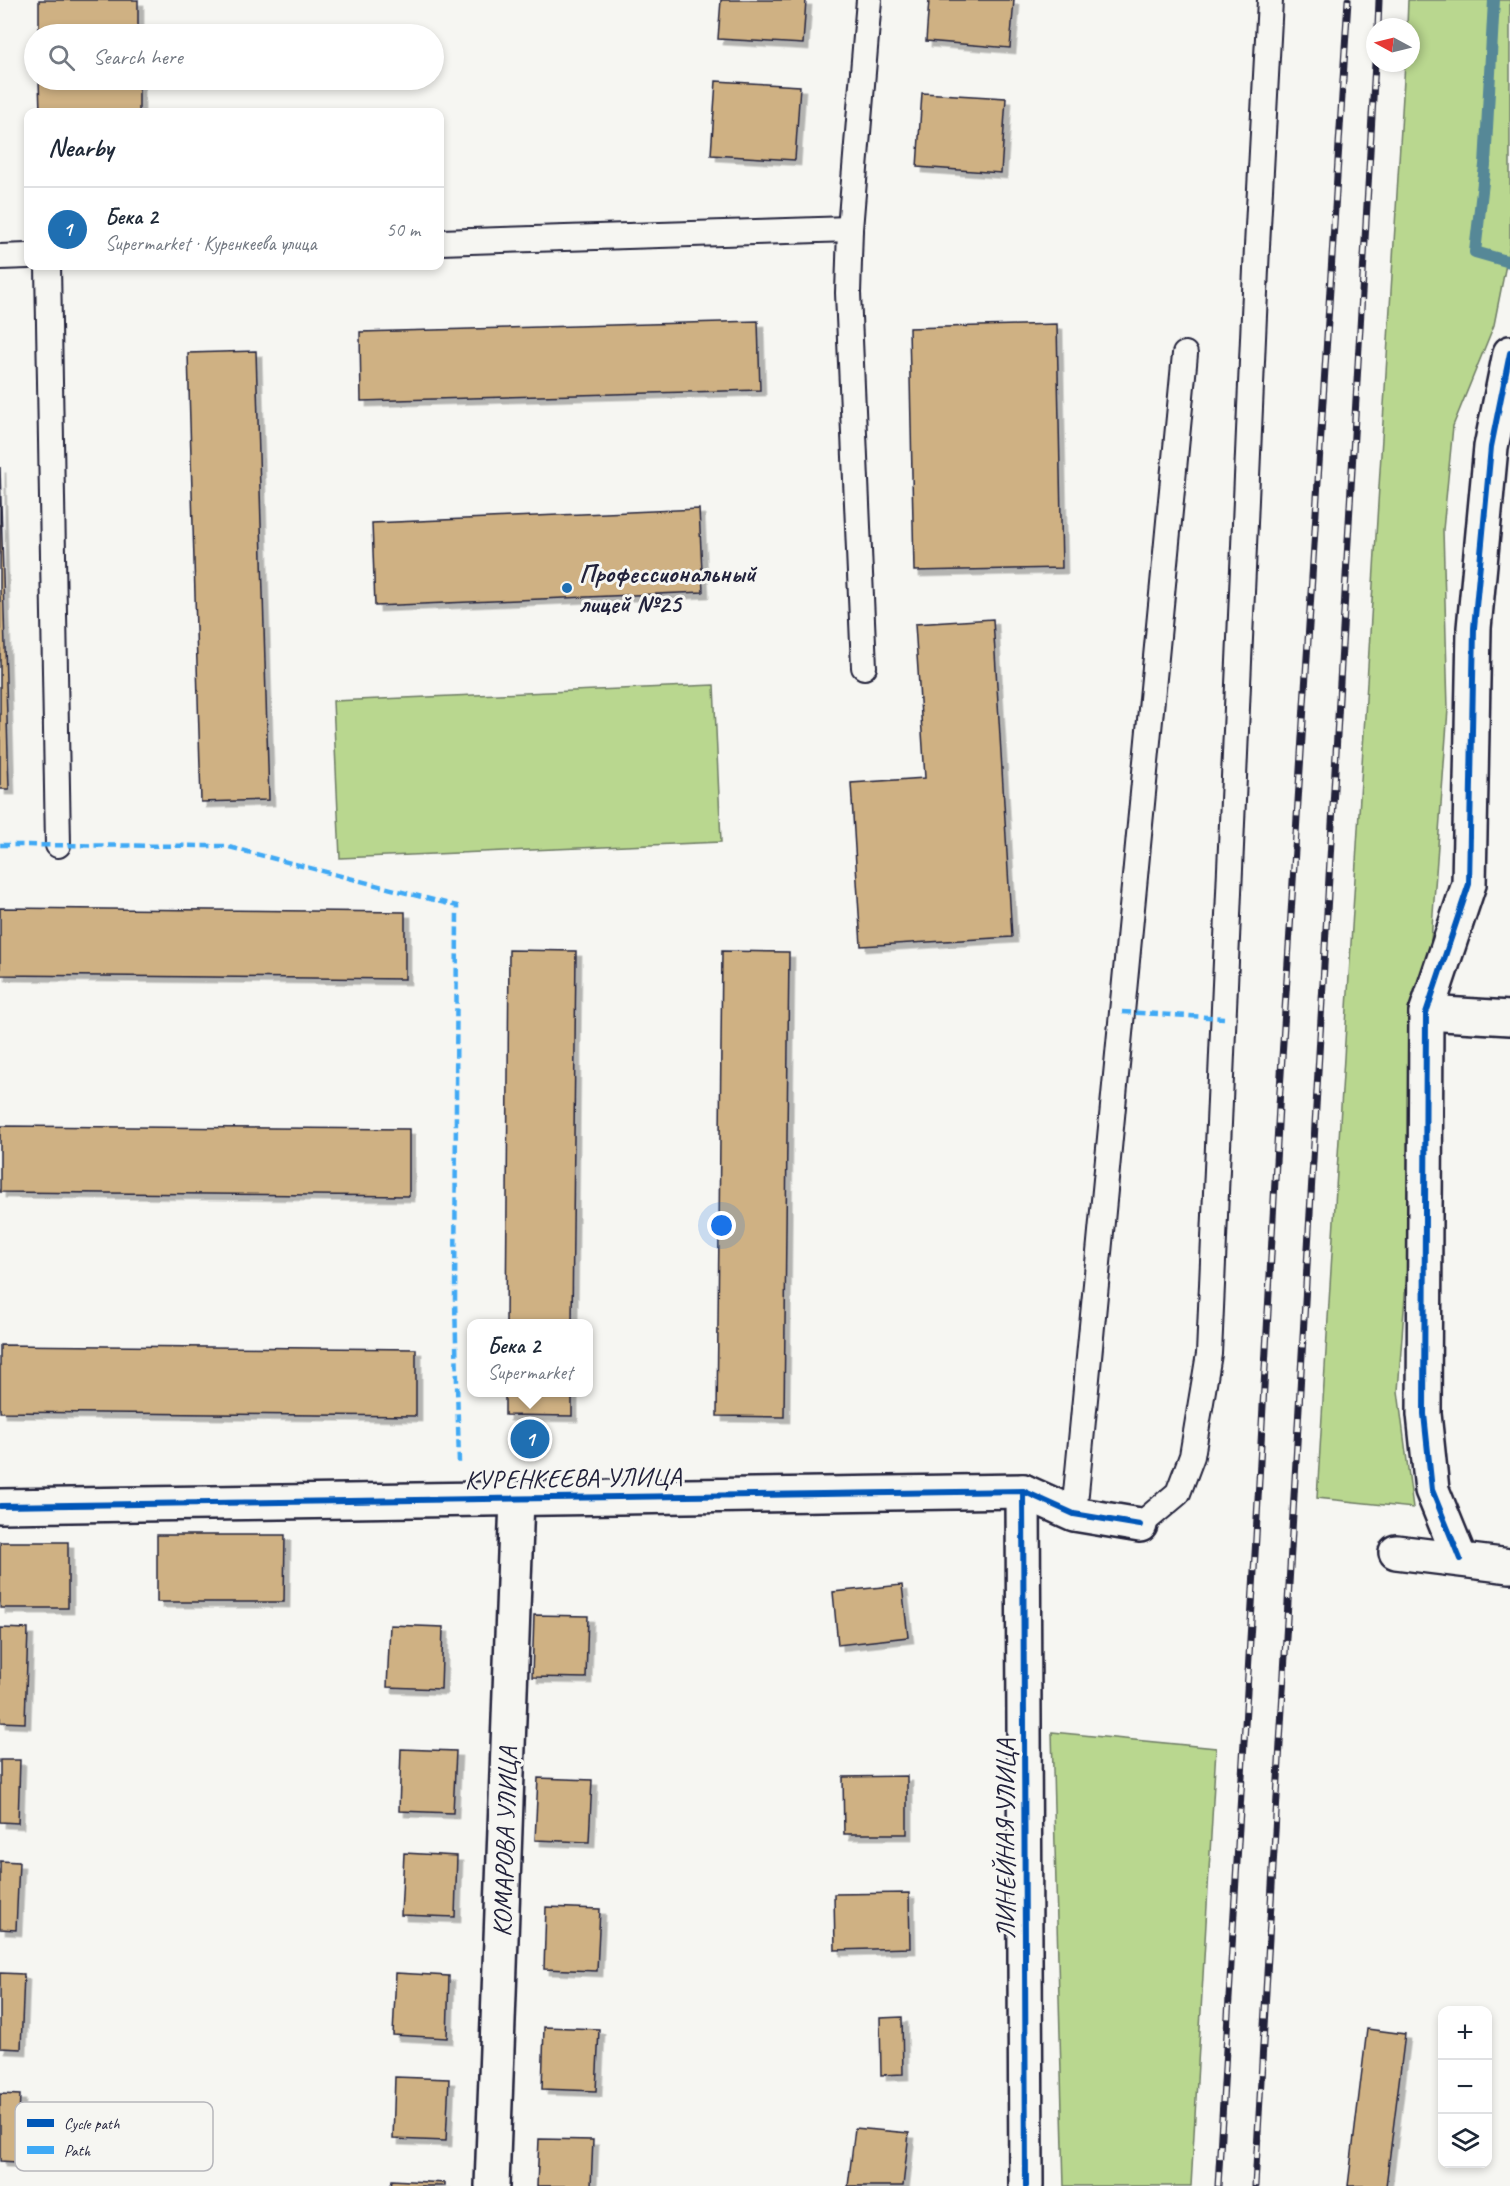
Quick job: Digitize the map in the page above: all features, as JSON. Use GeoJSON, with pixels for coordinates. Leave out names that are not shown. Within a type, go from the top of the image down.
{"type":"FeatureCollection","features":[{"type":"Feature","properties":{"kind":"street"},"geometry":{"type":"LineString","coordinates":[[1460,1558],[1432,1490],[1424,1414],[1426,1013],[1469,884],[1474,628],[1491,447],[1510,353]]}},
{"type":"Feature","properties":{"kind":"street"},"geometry":{"type":"LineString","coordinates":[[1426,1013],[1510,1017]]}},
{"type":"Feature","properties":{"kind":"street","name":"КУРЕНКЕЕВА УЛИЦА"},"geometry":{"type":"LineString","coordinates":[[0,1506],[1023,1491],[1074,1514],[1140,1525]]}},
{"type":"Feature","properties":{"kind":"street","name":"ЛИНЕЙНАЯ УЛИЦА"},"geometry":{"type":"LineString","coordinates":[[1023,1491],[1026,2186]]}},
{"type":"Feature","properties":{"kind":"street","name":"КОМАРОВА УЛИЦА"},"geometry":{"type":"LineString","coordinates":[[492,2186],[517,1499]]}},
{"type":"Feature","properties":{"kind":"street"},"geometry":{"type":"LineString","coordinates":[[1396,1552],[1460,1558],[1510,1566]]}},
{"type":"Feature","properties":{"kind":"lane"},"geometry":{"type":"LineString","coordinates":[[864,667],[848,293],[850,229],[869,0]]}},
{"type":"Feature","properties":{"kind":"lane"},"geometry":{"type":"LineString","coordinates":[[1140,1525],[1178,1493],[1192,1456],[1209,1354],[1257,246],[1270,0]]}},
{"type":"Feature","properties":{"kind":"lane"},"geometry":{"type":"LineString","coordinates":[[444,242],[850,229]]}},
{"type":"Feature","properties":{"kind":"lane"},"geometry":{"type":"LineString","coordinates":[[0,257],[24,256]]}},
{"type":"Feature","properties":{"kind":"lane"},"geometry":{"type":"LineString","coordinates":[[48,270],[58,845]]}},
{"type":"Feature","properties":{"kind":"lane"},"geometry":{"type":"LineString","coordinates":[[1074,1514],[1185,354]]}},
{"type":"Feature","properties":{"kind":"green space"},"geometry":{"type":"Polygon","coordinates":[[[1408,0],[1510,0],[1510,244],[1494,325],[1453,426],[1443,530],[1448,709],[1398,1391],[1413,1508],[1317,1498],[1404,72],[1420,72],[1420,18],[1407,18],[1408,0]]]}},
{"type":"Feature","properties":{"kind":"green space"},"geometry":{"type":"Polygon","coordinates":[[[714,685],[721,842],[340,858],[333,701],[714,685]]]}},
{"type":"Feature","properties":{"kind":"green space"},"geometry":{"type":"Polygon","coordinates":[[[1052,1732],[1216,1748],[1191,2186],[1064,2186],[1052,1732]]]}},
{"type":"Feature","properties":{"kind":"building"},"geometry":{"type":"Polygon","coordinates":[[[39,0],[138,0],[138,24],[39,24],[39,0]]]}},
{"type":"Feature","properties":{"kind":"building"},"geometry":{"type":"Polygon","coordinates":[[[721,0],[806,0],[803,44],[718,39],[721,0]]]}},
{"type":"Feature","properties":{"kind":"building"},"geometry":{"type":"Polygon","coordinates":[[[929,0],[1014,0],[1010,48],[926,41],[929,0]]]}},
{"type":"Feature","properties":{"kind":"building"},"geometry":{"type":"Polygon","coordinates":[[[716,81],[800,86],[795,160],[711,155],[716,81]]]}},
{"type":"Feature","properties":{"kind":"building"},"geometry":{"type":"Polygon","coordinates":[[[39,90],[139,90],[139,108],[40,108],[39,90]]]}},
{"type":"Feature","properties":{"kind":"building"},"geometry":{"type":"Polygon","coordinates":[[[922,93],[1006,98],[1001,173],[917,167],[922,93]]]}},
{"type":"Feature","properties":{"kind":"building"},"geometry":{"type":"Polygon","coordinates":[[[758,321],[760,390],[361,401],[360,332],[758,321]]]}},
{"type":"Feature","properties":{"kind":"building"},"geometry":{"type":"Polygon","coordinates":[[[1057,324],[1062,568],[914,571],[909,328],[1057,324]]]}},
{"type":"Feature","properties":{"kind":"building"},"geometry":{"type":"Polygon","coordinates":[[[256,351],[269,800],[201,802],[188,353],[256,351]]]}},
{"type":"Feature","properties":{"kind":"building"},"geometry":{"type":"Polygon","coordinates":[[[0,467],[9,789],[0,789],[0,467]]]}},
{"type":"Feature","properties":{"kind":"building"},"geometry":{"type":"Polygon","coordinates":[[[699,509],[703,592],[375,606],[372,523],[699,509]]]}},
{"type":"Feature","properties":{"kind":"building"},"geometry":{"type":"Polygon","coordinates":[[[993,619],[1012,937],[861,946],[851,783],[925,778],[915,624],[993,619]]]}},
{"type":"Feature","properties":{"kind":"building"},"geometry":{"type":"Polygon","coordinates":[[[0,908],[405,912],[405,979],[0,975],[0,908]]]}},
{"type":"Feature","properties":{"kind":"building"},"geometry":{"type":"Polygon","coordinates":[[[509,950],[576,951],[572,1319],[506,1319],[509,950]]]}},
{"type":"Feature","properties":{"kind":"building"},"geometry":{"type":"Polygon","coordinates":[[[722,951],[789,952],[784,1417],[717,1416],[722,951]]]}},
{"type":"Feature","properties":{"kind":"building"},"geometry":{"type":"Polygon","coordinates":[[[0,1126],[409,1129],[409,1196],[0,1192],[0,1126]]]}},
{"type":"Feature","properties":{"kind":"building"},"geometry":{"type":"Polygon","coordinates":[[[0,1345],[416,1349],[416,1416],[0,1412],[0,1345]]]}},
{"type":"Feature","properties":{"kind":"building"},"geometry":{"type":"Polygon","coordinates":[[[505,1397],[572,1397],[572,1416],[505,1415],[505,1397]]]}},
{"type":"Feature","properties":{"kind":"building"},"geometry":{"type":"Polygon","coordinates":[[[157,1535],[285,1535],[284,1602],[157,1602],[157,1535]]]}},
{"type":"Feature","properties":{"kind":"building"},"geometry":{"type":"Polygon","coordinates":[[[0,1542],[68,1542],[68,1608],[0,1608],[0,1542]]]}},
{"type":"Feature","properties":{"kind":"building"},"geometry":{"type":"Polygon","coordinates":[[[902,1585],[908,1637],[838,1645],[833,1592],[902,1585]]]}},
{"type":"Feature","properties":{"kind":"building"},"geometry":{"type":"Polygon","coordinates":[[[534,1615],[588,1616],[586,1678],[532,1677],[534,1615]]]}},
{"type":"Feature","properties":{"kind":"building"},"geometry":{"type":"Polygon","coordinates":[[[390,1625],[443,1627],[441,1689],[387,1687],[390,1625]]]}},
{"type":"Feature","properties":{"kind":"building"},"geometry":{"type":"Polygon","coordinates":[[[0,1628],[28,1629],[25,1723],[0,1722],[0,1628]]]}},
{"type":"Feature","properties":{"kind":"building"},"geometry":{"type":"Polygon","coordinates":[[[401,1749],[456,1751],[453,1813],[399,1811],[401,1749]]]}},
{"type":"Feature","properties":{"kind":"building"},"geometry":{"type":"Polygon","coordinates":[[[0,1760],[20,1760],[18,1823],[0,1822],[0,1760]]]}},
{"type":"Feature","properties":{"kind":"building"},"geometry":{"type":"Polygon","coordinates":[[[907,1776],[907,1834],[844,1834],[843,1777],[907,1776]]]}},
{"type":"Feature","properties":{"kind":"building"},"geometry":{"type":"Polygon","coordinates":[[[538,1778],[592,1780],[589,1842],[535,1840],[538,1778]]]}},
{"type":"Feature","properties":{"kind":"building"},"geometry":{"type":"Polygon","coordinates":[[[404,1853],[457,1856],[455,1917],[401,1915],[404,1853]]]}},
{"type":"Feature","properties":{"kind":"building"},"geometry":{"type":"Polygon","coordinates":[[[0,1861],[19,1862],[16,1930],[0,1929],[0,1861]]]}},
{"type":"Feature","properties":{"kind":"building"},"geometry":{"type":"Polygon","coordinates":[[[909,1893],[910,1948],[835,1950],[834,1894],[909,1893]]]}},
{"type":"Feature","properties":{"kind":"building"},"geometry":{"type":"Polygon","coordinates":[[[546,1907],[600,1909],[597,1971],[544,1969],[546,1907]]]}},
{"type":"Feature","properties":{"kind":"building"},"geometry":{"type":"Polygon","coordinates":[[[0,1973],[24,1974],[21,2049],[0,2048],[0,1973]]]}},
{"type":"Feature","properties":{"kind":"building"},"geometry":{"type":"Polygon","coordinates":[[[396,1973],[449,1976],[447,2038],[393,2035],[396,1973]]]}},
{"type":"Feature","properties":{"kind":"building"},"geometry":{"type":"Polygon","coordinates":[[[902,2017],[903,2074],[881,2075],[880,2018],[902,2017]]]}},
{"type":"Feature","properties":{"kind":"building"},"geometry":{"type":"Polygon","coordinates":[[[544,2027],[599,2029],[596,2091],[542,2089],[544,2027]]]}},
{"type":"Feature","properties":{"kind":"building"},"geometry":{"type":"Polygon","coordinates":[[[1367,2029],[1405,2034],[1386,2186],[1348,2186],[1367,2029]]]}},
{"type":"Feature","properties":{"kind":"building"},"geometry":{"type":"Polygon","coordinates":[[[395,2077],[449,2079],[446,2141],[393,2139],[395,2077]]]}},
{"type":"Feature","properties":{"kind":"building"},"geometry":{"type":"Polygon","coordinates":[[[0,2094],[20,2095],[20,2102],[15,2102],[15,2162],[0,2161],[0,2094]]]}},
{"type":"Feature","properties":{"kind":"building"},"geometry":{"type":"Polygon","coordinates":[[[855,2128],[909,2133],[903,2186],[848,2186],[855,2128]]]}},
{"type":"Feature","properties":{"kind":"building"},"geometry":{"type":"Polygon","coordinates":[[[539,2139],[593,2140],[591,2186],[537,2186],[539,2139]]]}},
{"type":"Feature","properties":{"kind":"building"},"geometry":{"type":"Polygon","coordinates":[[[392,2180],[445,2183],[445,2186],[391,2186],[392,2180]]]}},
{"type":"Feature","properties":{"kind":"waterway"},"geometry":{"type":"LineString","coordinates":[[1494,0],[1485,165],[1475,252],[1510,262]]}},
{"type":"Feature","properties":{"kind":"railway"},"geometry":{"type":"LineString","coordinates":[[1218,2186],[1279,1106],[1348,0]]}},
{"type":"Feature","properties":{"kind":"railway"},"geometry":{"type":"LineString","coordinates":[[1378,18],[1379,0]]}},
{"type":"Feature","properties":{"kind":"railway"},"geometry":{"type":"LineString","coordinates":[[1255,2186],[1374,72]]}},
{"type":"Feature","properties":{"kind":"marked path"},"geometry":{"type":"LineString","coordinates":[[0,845],[225,846],[457,906],[455,1301],[459,1464]]}},
{"type":"Feature","properties":{"kind":"marked path"},"geometry":{"type":"LineString","coordinates":[[1122,1012],[1224,1018]]}},
{"type":"Feature","properties":{"kind":"cycle path"},"geometry":{"type":"LineString","coordinates":[[1460,1559],[1432,1490],[1424,1414],[1426,1013],[1469,884],[1474,628],[1491,447],[1510,353]]}},
{"type":"Feature","properties":{"kind":"cycle path"},"geometry":{"type":"LineString","coordinates":[[1023,1491],[1026,2186]]}},
{"type":"Feature","properties":{"kind":"cycle path"},"geometry":{"type":"LineString","coordinates":[[0,1506],[1023,1491],[1074,1514],[1140,1525]]}},
{"type":"Feature","properties":{"kind":"place","name":"Профессиональный лицей №25"},"geometry":{"type":"Point","coordinates":[567,588]}},
{"type":"Feature","properties":{"kind":"place","name":"Бека 2"},"geometry":{"type":"Point","coordinates":[530,1439]}}]}
